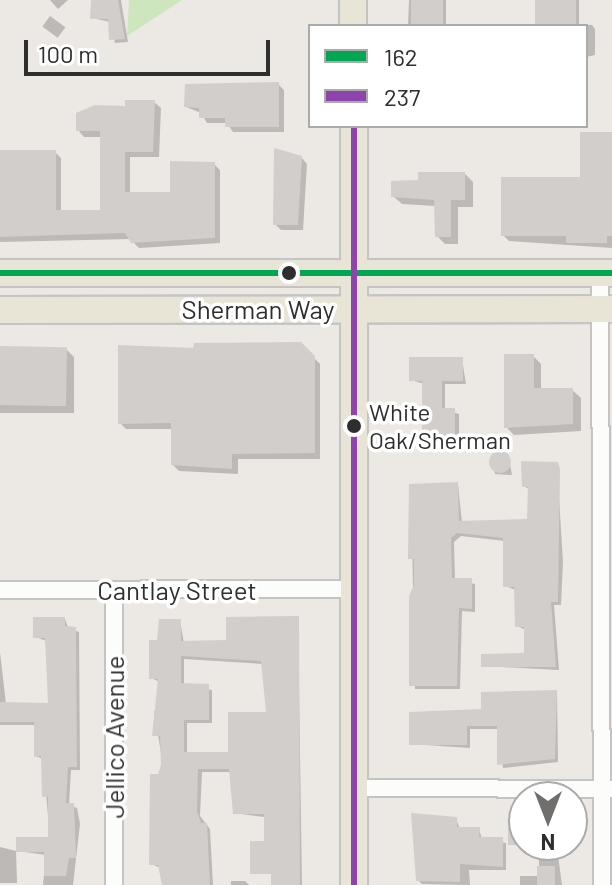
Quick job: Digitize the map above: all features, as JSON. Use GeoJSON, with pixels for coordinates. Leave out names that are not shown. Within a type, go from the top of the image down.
{"type":"FeatureCollection","features":[{"type":"Feature","properties":{"kind":"main road"},"geometry":{"type":"LineString","coordinates":[[353,0],[353,24]]}},
{"type":"Feature","properties":{"kind":"main road"},"geometry":{"type":"LineString","coordinates":[[354,128],[354,885]]}},
{"type":"Feature","properties":{"kind":"main road","name":"Sherman Way"},"geometry":{"type":"LineString","coordinates":[[0,273],[606,273]]}},
{"type":"Feature","properties":{"kind":"main road","name":"Sherman Way"},"geometry":{"type":"LineString","coordinates":[[0,310],[606,309]]}},
{"type":"Feature","properties":{"kind":"street"},"geometry":{"type":"LineString","coordinates":[[602,885],[607,789],[606,273]]}},
{"type":"Feature","properties":{"kind":"street","name":"Cantlay Street"},"geometry":{"type":"LineString","coordinates":[[0,590],[354,589]]}},
{"type":"Feature","properties":{"kind":"street","name":"Jellico Avenue"},"geometry":{"type":"LineString","coordinates":[[114,590],[114,885]]}},
{"type":"Feature","properties":{"kind":"street"},"geometry":{"type":"LineString","coordinates":[[354,788],[607,789]]}},
{"type":"Feature","properties":{"kind":"green space"},"geometry":{"type":"Polygon","coordinates":[[[129,0],[182,0],[127,36],[129,0]]]}},
{"type":"Feature","properties":{"kind":"building"},"geometry":{"type":"Polygon","coordinates":[[[91,0],[118,0],[125,39],[109,40],[108,19],[90,19],[91,0]]]}},
{"type":"Feature","properties":{"kind":"building"},"geometry":{"type":"Polygon","coordinates":[[[411,0],[443,0],[443,24],[411,24],[411,0]]]}},
{"type":"Feature","properties":{"kind":"building"},"geometry":{"type":"Polygon","coordinates":[[[535,0],[576,0],[576,24],[535,24],[535,0]]]}},
{"type":"Feature","properties":{"kind":"building"},"geometry":{"type":"Polygon","coordinates":[[[279,82],[279,127],[225,127],[225,118],[199,118],[199,108],[184,107],[185,84],[279,82]]]}},
{"type":"Feature","properties":{"kind":"building"},"geometry":{"type":"Polygon","coordinates":[[[125,100],[155,100],[153,152],[125,152],[125,192],[170,192],[170,161],[215,162],[215,238],[131,243],[125,233],[0,237],[0,150],[56,150],[56,210],[100,210],[100,131],[76,131],[76,113],[95,105],[125,106],[125,100]]]}},
{"type":"Feature","properties":{"kind":"building"},"geometry":{"type":"Polygon","coordinates":[[[580,132],[612,132],[612,236],[607,236],[607,243],[566,243],[566,236],[501,236],[501,177],[580,177],[580,132]]]}},
{"type":"Feature","properties":{"kind":"building"},"geometry":{"type":"Polygon","coordinates":[[[274,148],[302,156],[298,225],[273,225],[274,148]]]}},
{"type":"Feature","properties":{"kind":"building"},"geometry":{"type":"Polygon","coordinates":[[[418,172],[465,172],[465,200],[451,200],[451,237],[435,237],[434,200],[391,197],[391,181],[418,180],[418,172]]]}},
{"type":"Feature","properties":{"kind":"building"},"geometry":{"type":"Polygon","coordinates":[[[301,342],[315,356],[315,453],[232,454],[232,469],[171,465],[171,423],[118,424],[118,345],[193,348],[194,343],[301,342]]]}},
{"type":"Feature","properties":{"kind":"building"},"geometry":{"type":"Polygon","coordinates":[[[0,346],[67,347],[66,406],[0,405],[0,346]]]}},
{"type":"Feature","properties":{"kind":"building"},"geometry":{"type":"Polygon","coordinates":[[[504,354],[534,354],[534,388],[573,388],[573,424],[504,428],[504,354]]]}},
{"type":"Feature","properties":{"kind":"building"},"geometry":{"type":"Polygon","coordinates":[[[409,357],[463,357],[463,381],[442,381],[442,408],[455,408],[455,435],[422,435],[422,381],[409,381],[409,357]]]}},
{"type":"Feature","properties":{"kind":"building"},"geometry":{"type":"Polygon","coordinates":[[[500,451],[508,454],[511,462],[508,470],[500,473],[492,470],[489,462],[492,454],[500,451]]]}},
{"type":"Feature","properties":{"kind":"building"},"geometry":{"type":"Polygon","coordinates":[[[521,461],[558,462],[560,469],[558,602],[551,602],[556,667],[481,667],[481,654],[524,653],[524,627],[515,627],[514,587],[503,587],[503,538],[457,533],[451,538],[452,578],[472,578],[472,609],[459,608],[457,686],[409,686],[409,596],[414,585],[414,559],[408,559],[409,484],[458,482],[459,521],[527,519],[528,487],[522,487],[521,461]]]}},
{"type":"Feature","properties":{"kind":"building"},"geometry":{"type":"Polygon","coordinates":[[[299,616],[300,885],[271,885],[271,874],[250,874],[250,841],[264,841],[264,814],[233,814],[229,769],[198,769],[197,811],[201,823],[207,823],[210,885],[162,885],[158,865],[149,865],[150,774],[158,774],[161,765],[160,736],[152,736],[158,679],[149,679],[149,640],[157,640],[159,619],[181,619],[181,641],[226,640],[226,617],[299,616]],[[181,656],[181,683],[209,684],[209,720],[184,720],[184,752],[228,752],[228,712],[266,712],[261,661],[181,656]]]}},
{"type":"Feature","properties":{"kind":"building"},"geometry":{"type":"Polygon","coordinates":[[[33,617],[65,617],[65,626],[76,627],[77,767],[68,767],[66,803],[74,803],[76,858],[69,858],[66,876],[44,876],[44,852],[16,852],[16,837],[48,837],[48,797],[42,797],[41,756],[34,757],[34,722],[0,722],[0,702],[48,703],[45,638],[33,638],[33,617]]]}},
{"type":"Feature","properties":{"kind":"building"},"geometry":{"type":"Polygon","coordinates":[[[557,690],[555,759],[497,765],[497,726],[467,726],[467,745],[409,745],[409,712],[481,709],[481,692],[557,690]]]}},
{"type":"Feature","properties":{"kind":"building"},"geometry":{"type":"Polygon","coordinates":[[[411,813],[457,817],[457,827],[480,827],[479,837],[503,837],[503,867],[460,864],[460,882],[416,881],[411,813]]]}},
{"type":"Feature","properties":{"kind":"building"},"geometry":{"type":"Polygon","coordinates":[[[537,866],[555,866],[555,885],[537,885],[537,866]]]}},
{"type":"Feature","properties":{"kind":"transit line","name":"237"},"geometry":{"type":"LineString","coordinates":[[354,128],[354,885]]}},
{"type":"Feature","properties":{"kind":"transit line","name":"162"},"geometry":{"type":"LineString","coordinates":[[0,273],[612,273]]}},
{"type":"Feature","properties":{"kind":"place","name":"White Oak/Sherman"},"geometry":{"type":"Point","coordinates":[354,426]}}]}
